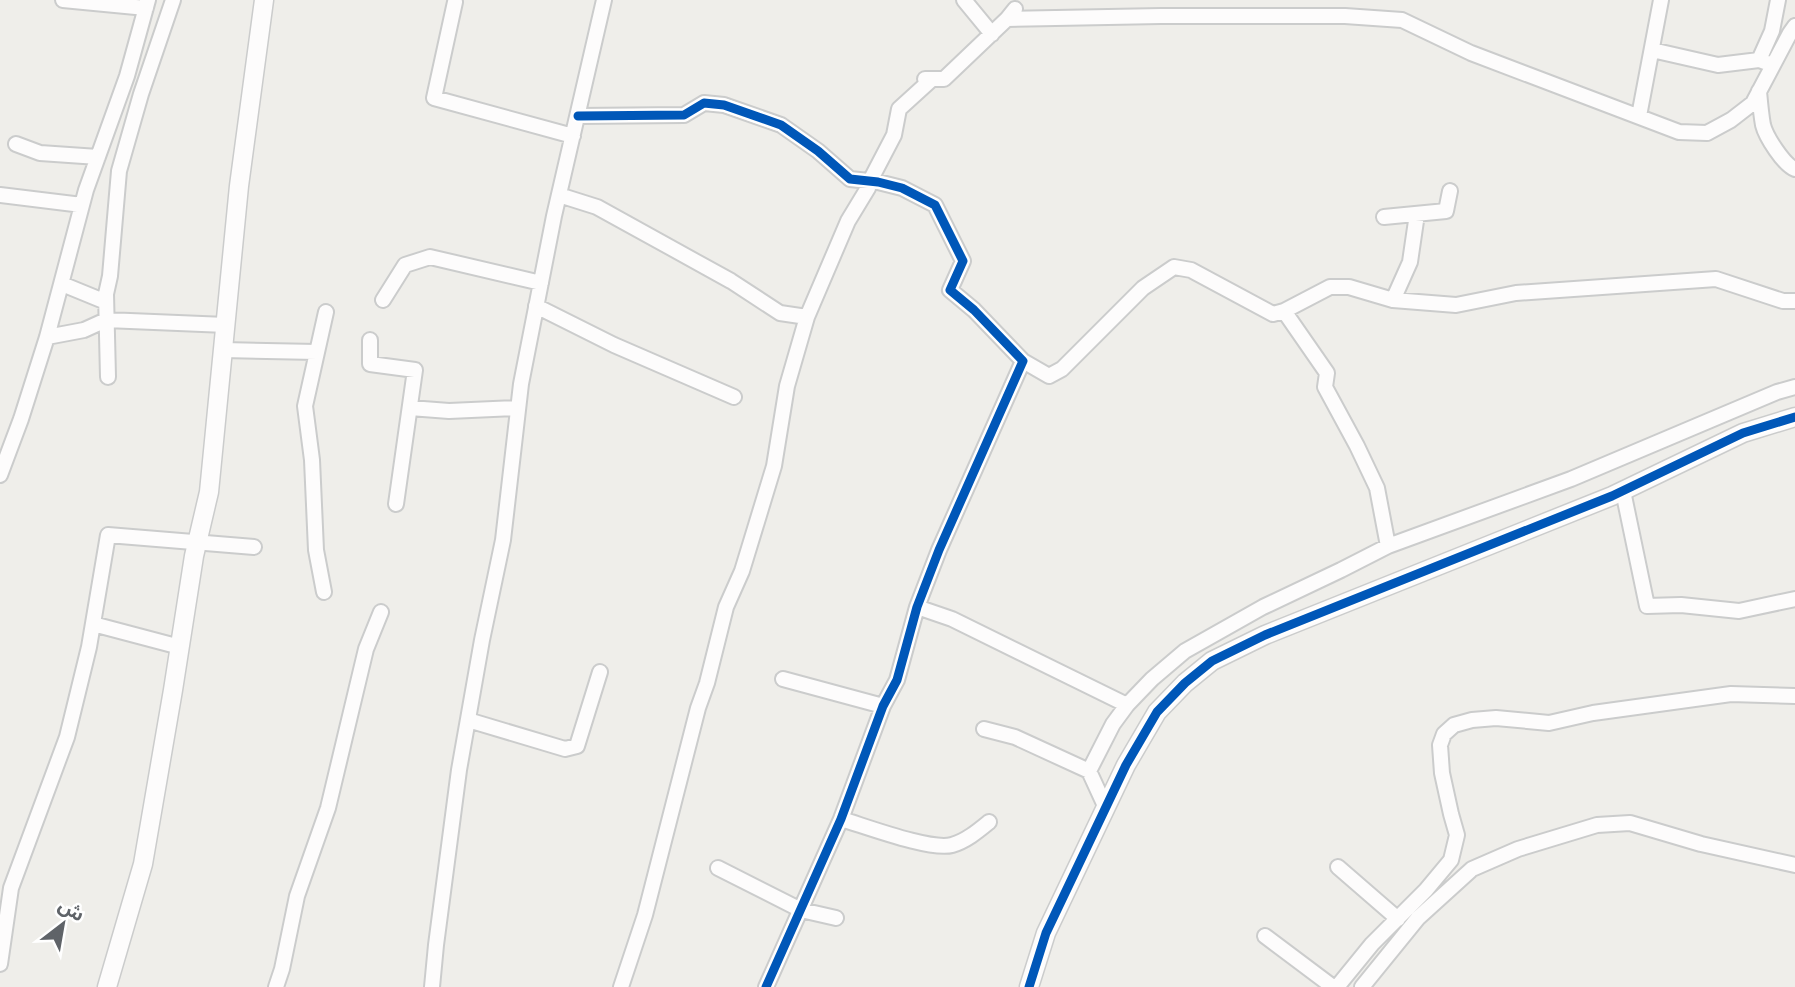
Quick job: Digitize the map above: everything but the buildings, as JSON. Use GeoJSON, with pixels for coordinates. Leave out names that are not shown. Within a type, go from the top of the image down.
{"type":"FeatureCollection","features":[{"type":"Feature","properties":{"kind":"street"},"geometry":{"type":"LineString","coordinates":[[0,475],[47,337],[82,205],[127,76],[147,4],[63,0]]}},
{"type":"Feature","properties":{"kind":"street"},"geometry":{"type":"LineString","coordinates":[[108,377],[106,302],[119,171],[141,94],[173,0]]}},
{"type":"Feature","properties":{"kind":"street"},"geometry":{"type":"LineString","coordinates":[[107,987],[143,863],[209,492],[239,186],[264,0]]}},
{"type":"Feature","properties":{"kind":"street"},"geometry":{"type":"LineString","coordinates":[[432,987],[459,770],[502,540],[517,408],[559,195],[604,0]]}},
{"type":"Feature","properties":{"kind":"street"},"geometry":{"type":"LineString","coordinates":[[964,0],[992,34]]}},
{"type":"Feature","properties":{"kind":"street"},"geometry":{"type":"LineString","coordinates":[[1639,116],[1661,0]]}},
{"type":"Feature","properties":{"kind":"street"},"geometry":{"type":"LineString","coordinates":[[621,987],[645,915],[726,607],[741,571],[774,466],[787,386],[807,317],[848,221],[894,135],[899,109],[926,79],[944,79],[1011,14],[1345,16],[1402,20],[1471,53],[1679,132],[1707,133],[1731,120],[1753,103],[1766,63],[1778,0]]}},
{"type":"Feature","properties":{"kind":"street"},"geometry":{"type":"LineString","coordinates":[[455,2],[435,98],[573,136]]}},
{"type":"Feature","properties":{"kind":"street"},"geometry":{"type":"LineString","coordinates":[[1651,50],[1718,65],[1766,63],[1795,26]]}},
{"type":"Feature","properties":{"kind":"street"},"geometry":{"type":"LineString","coordinates":[[1759,91],[1763,128],[1790,167],[1795,169]]}},
{"type":"Feature","properties":{"kind":"street"},"geometry":{"type":"LineString","coordinates":[[578,116],[684,115],[704,103],[724,105],[781,125],[818,151],[850,179],[902,188],[935,205],[963,261],[950,290],[974,310],[1023,361],[1049,376],[1062,369],[1143,288],[1174,267],[1191,270],[1273,314],[1330,287],[1349,288],[1393,300],[1456,305],[1516,293],[1716,279],[1783,301],[1795,301]]}},
{"type":"Feature","properties":{"kind":"street"},"geometry":{"type":"LineString","coordinates":[[16,144],[40,153],[98,157]]}},
{"type":"Feature","properties":{"kind":"street"},"geometry":{"type":"LineString","coordinates":[[1384,216],[1446,211],[1450,191]]}},
{"type":"Feature","properties":{"kind":"street"},"geometry":{"type":"LineString","coordinates":[[0,195],[82,205]]}},
{"type":"Feature","properties":{"kind":"street"},"geometry":{"type":"LineString","coordinates":[[559,195],[597,207],[731,281],[780,313],[807,317]]}},
{"type":"Feature","properties":{"kind":"street"},"geometry":{"type":"LineString","coordinates":[[1393,300],[1410,262],[1417,214]]}},
{"type":"Feature","properties":{"kind":"street"},"geometry":{"type":"LineString","coordinates":[[383,300],[405,265],[430,257],[541,283]]}},
{"type":"Feature","properties":{"kind":"street"},"geometry":{"type":"LineString","coordinates":[[62,284],[106,302]]}},
{"type":"Feature","properties":{"kind":"street"},"geometry":{"type":"LineString","coordinates":[[536,306],[614,345],[734,397]]}},
{"type":"Feature","properties":{"kind":"street"},"geometry":{"type":"LineString","coordinates":[[1284,311],[1326,373],[1325,387],[1377,488],[1388,545]]}},
{"type":"Feature","properties":{"kind":"street"},"geometry":{"type":"LineString","coordinates":[[324,592],[316,550],[312,460],[305,406],[326,312]]}},
{"type":"Feature","properties":{"kind":"street"},"geometry":{"type":"LineString","coordinates":[[47,337],[84,330],[106,320],[226,325]]}},
{"type":"Feature","properties":{"kind":"street"},"geometry":{"type":"LineString","coordinates":[[370,340],[370,364],[415,370],[397,504]]}},
{"type":"Feature","properties":{"kind":"street"},"geometry":{"type":"LineString","coordinates":[[223,350],[317,352]]}},
{"type":"Feature","properties":{"kind":"street"},"geometry":{"type":"LineString","coordinates":[[766,987],[841,819],[883,706],[897,680],[917,607],[939,550],[1023,361]]}},
{"type":"Feature","properties":{"kind":"street"},"geometry":{"type":"LineString","coordinates":[[1089,771],[1113,724],[1152,679],[1185,651],[1263,607],[1388,545],[1571,480],[1777,392],[1795,387]]}},
{"type":"Feature","properties":{"kind":"street"},"geometry":{"type":"LineString","coordinates":[[410,408],[449,411],[517,408]]}},
{"type":"Feature","properties":{"kind":"street"},"geometry":{"type":"LineString","coordinates":[[1029,987],[1046,933],[1126,765],[1157,712],[1185,683],[1212,661],[1265,635],[1623,491],[1743,433],[1795,417]]}},
{"type":"Feature","properties":{"kind":"street"},"geometry":{"type":"LineString","coordinates":[[1623,491],[1647,606],[1681,605],[1739,611],[1795,598]]}},
{"type":"Feature","properties":{"kind":"street"},"geometry":{"type":"LineString","coordinates":[[0,964],[10,888],[67,737],[93,624],[108,535],[254,547]]}},
{"type":"Feature","properties":{"kind":"street"},"geometry":{"type":"LineString","coordinates":[[917,607],[952,619],[1127,705]]}},
{"type":"Feature","properties":{"kind":"street"},"geometry":{"type":"LineString","coordinates":[[276,987],[298,896],[328,808],[366,649],[381,612]]}},
{"type":"Feature","properties":{"kind":"street"},"geometry":{"type":"LineString","coordinates":[[93,624],[180,647]]}},
{"type":"Feature","properties":{"kind":"street"},"geometry":{"type":"LineString","coordinates":[[468,720],[565,749],[577,746],[600,672]]}},
{"type":"Feature","properties":{"kind":"street"},"geometry":{"type":"LineString","coordinates":[[783,679],[883,706]]}},
{"type":"Feature","properties":{"kind":"street"},"geometry":{"type":"LineString","coordinates":[[1265,936],[1335,987],[1372,944],[1426,890],[1451,860],[1457,835],[1442,774],[1440,745],[1444,734],[1454,724],[1496,718],[1549,723],[1592,713],[1731,694],[1795,695]]}},
{"type":"Feature","properties":{"kind":"street"},"geometry":{"type":"LineString","coordinates":[[984,729],[1015,737],[1089,771],[1106,808]]}},
{"type":"Feature","properties":{"kind":"street"},"geometry":{"type":"LineString","coordinates":[[841,819],[930,846],[951,846],[975,834],[989,822]]}},
{"type":"Feature","properties":{"kind":"street"},"geometry":{"type":"LineString","coordinates":[[1362,987],[1418,918],[1472,869],[1518,849],[1597,825],[1630,823],[1701,844],[1795,866]]}},
{"type":"Feature","properties":{"kind":"street"},"geometry":{"type":"LineString","coordinates":[[1338,867],[1398,919]]}},
{"type":"Feature","properties":{"kind":"street"},"geometry":{"type":"LineString","coordinates":[[718,868],[801,910],[836,918]]}},
{"type":"Feature","properties":{"kind":"cycle path"},"geometry":{"type":"LineString","coordinates":[[578,116],[684,115],[704,103],[724,105],[781,125],[818,151],[850,179],[902,188],[935,205],[963,261],[950,290],[974,310],[1023,361],[939,550],[917,607],[897,680],[883,706],[841,819],[766,987]]}},
{"type":"Feature","properties":{"kind":"cycle path"},"geometry":{"type":"LineString","coordinates":[[1029,987],[1046,933],[1126,765],[1157,712],[1185,683],[1212,661],[1265,635],[1612,496],[1743,433],[1795,417]]}}]}
